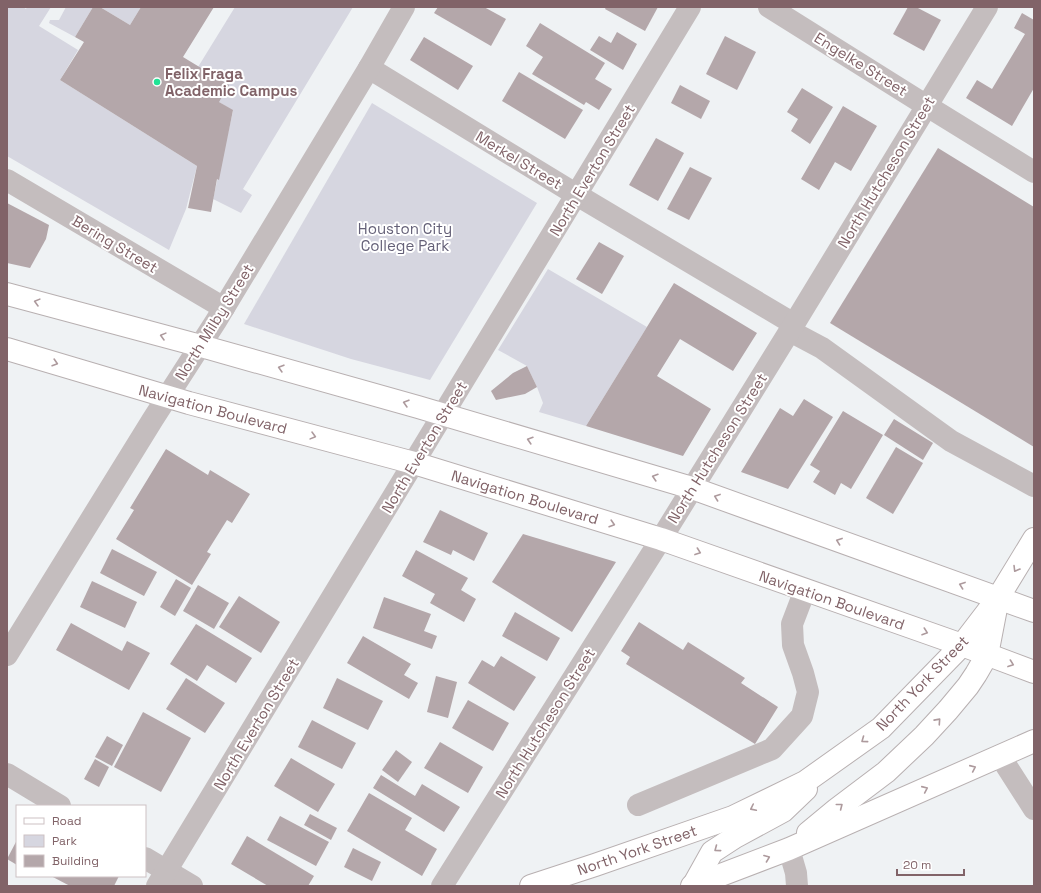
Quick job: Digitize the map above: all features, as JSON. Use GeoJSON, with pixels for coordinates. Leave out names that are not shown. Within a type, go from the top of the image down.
{"type":"FeatureCollection","features":[{"type":"Feature","properties":{"kind":"main road"},"geometry":{"type":"LineString","coordinates":[[7,294],[201,346],[444,414],[692,488],[1034,611]]}},
{"type":"Feature","properties":{"kind":"main road","name":"Navigation Boulevard"},"geometry":{"type":"LineString","coordinates":[[7,349],[167,397],[414,463],[661,539],[962,645],[1034,672]]}},
{"type":"Feature","properties":{"kind":"main road","name":"North York Street"},"geometry":{"type":"LineString","coordinates":[[531,886],[733,817],[805,782],[882,728],[962,645],[998,598],[1034,539]]}},
{"type":"Feature","properties":{"kind":"main road"},"geometry":{"type":"LineString","coordinates":[[789,849],[837,809],[886,772],[924,736],[968,686],[987,655],[998,598]]}},
{"type":"Feature","properties":{"kind":"main road"},"geometry":{"type":"LineString","coordinates":[[692,886],[789,849],[1034,740]]}},
{"type":"Feature","properties":{"kind":"main road"},"geometry":{"type":"LineString","coordinates":[[692,886],[712,852],[735,837],[783,811],[837,759]]}},
{"type":"Feature","properties":{"kind":"main road"},"geometry":{"type":"LineString","coordinates":[[555,886],[595,865]]}},
{"type":"Feature","properties":{"kind":"street","name":"North Milby Street"},"geometry":{"type":"LineString","coordinates":[[7,655],[167,397],[201,346],[369,68],[404,7]]}},
{"type":"Feature","properties":{"kind":"street","name":"North Everton Street"},"geometry":{"type":"LineString","coordinates":[[162,879],[690,7]]}},
{"type":"Feature","properties":{"kind":"street","name":"Engelke Street"},"geometry":{"type":"LineString","coordinates":[[769,7],[1034,172]]}},
{"type":"Feature","properties":{"kind":"street","name":"North Hutcheson Street"},"geometry":{"type":"LineString","coordinates":[[442,886],[792,328],[987,7]]}},
{"type":"Feature","properties":{"kind":"street","name":"Merkel Street"},"geometry":{"type":"LineString","coordinates":[[369,68],[792,328],[951,441],[1031,484]]}},
{"type":"Feature","properties":{"kind":"street","name":"Bering Street"},"geometry":{"type":"LineString","coordinates":[[7,180],[224,308]]}},
{"type":"Feature","properties":{"kind":"street"},"geometry":{"type":"LineString","coordinates":[[638,805],[772,749],[802,716],[808,692],[793,645],[792,624],[805,590]]}},
{"type":"Feature","properties":{"kind":"street"},"geometry":{"type":"LineString","coordinates":[[1000,756],[1034,809]]}},
{"type":"Feature","properties":{"kind":"street"},"geometry":{"type":"LineString","coordinates":[[7,774],[58,805]]}},
{"type":"Feature","properties":{"kind":"street"},"geometry":{"type":"LineString","coordinates":[[789,849],[796,873],[797,886]]}},
{"type":"Feature","properties":{"kind":"street"},"geometry":{"type":"LineString","coordinates":[[146,859],[162,879],[192,886]]}},
{"type":"Feature","properties":{"kind":"green space"},"geometry":{"type":"Polygon","coordinates":[[[7,7],[23,7],[26,9],[27,7],[51,7],[39,26],[78,50],[60,80],[197,166],[186,209],[169,250],[7,156],[7,7]]]}},
{"type":"Feature","properties":{"kind":"green space"},"geometry":{"type":"Polygon","coordinates":[[[66,7],[93,7],[75,37],[49,23],[50,20],[59,20],[66,7]]]}},
{"type":"Feature","properties":{"kind":"green space"},"geometry":{"type":"Polygon","coordinates":[[[100,7],[141,7],[130,25],[100,7]]]}},
{"type":"Feature","properties":{"kind":"green space"},"geometry":{"type":"Polygon","coordinates":[[[235,7],[353,7],[243,189],[252,195],[241,213],[213,199],[233,111],[219,102],[198,67],[235,7]]]}},
{"type":"Feature","properties":{"kind":"green space","name":"Houston City College Park"},"geometry":{"type":"Polygon","coordinates":[[[372,103],[537,203],[430,380],[351,359],[244,324],[372,103]]]}},
{"type":"Feature","properties":{"kind":"green space"},"geometry":{"type":"Polygon","coordinates":[[[548,269],[647,327],[586,426],[539,412],[543,403],[527,366],[498,350],[548,269]]]}},
{"type":"Feature","properties":{"kind":"building"},"geometry":{"type":"Polygon","coordinates":[[[93,7],[100,7],[130,25],[141,7],[214,7],[183,57],[229,85],[219,102],[233,110],[211,212],[188,208],[197,166],[60,80],[84,42],[75,37],[93,7]]]}},
{"type":"Feature","properties":{"kind":"building"},"geometry":{"type":"Polygon","coordinates":[[[438,7],[484,7],[506,19],[491,46],[434,13],[438,7]]]}},
{"type":"Feature","properties":{"kind":"building"},"geometry":{"type":"Polygon","coordinates":[[[606,7],[658,7],[645,31],[605,9],[606,7]]]}},
{"type":"Feature","properties":{"kind":"building"},"geometry":{"type":"Polygon","coordinates":[[[908,7],[916,7],[941,20],[924,51],[893,34],[908,7]]]}},
{"type":"Feature","properties":{"kind":"building"},"geometry":{"type":"Polygon","coordinates":[[[1022,13],[1034,20],[1034,88],[1012,126],[966,98],[977,80],[992,89],[1025,34],[1014,28],[1022,13]]]}},
{"type":"Feature","properties":{"kind":"building"},"geometry":{"type":"Polygon","coordinates":[[[540,23],[605,63],[595,79],[612,89],[599,110],[586,102],[584,105],[532,74],[543,57],[526,46],[540,23]]]}},
{"type":"Feature","properties":{"kind":"building"},"geometry":{"type":"Polygon","coordinates":[[[617,32],[637,44],[623,70],[590,50],[599,36],[611,43],[617,32]]]}},
{"type":"Feature","properties":{"kind":"building"},"geometry":{"type":"Polygon","coordinates":[[[725,36],[756,52],[737,90],[706,74],[725,36]]]}},
{"type":"Feature","properties":{"kind":"building"},"geometry":{"type":"Polygon","coordinates":[[[424,37],[473,66],[458,90],[410,60],[424,37]]]}},
{"type":"Feature","properties":{"kind":"building"},"geometry":{"type":"Polygon","coordinates":[[[519,72],[583,110],[565,139],[502,101],[519,72]]]}},
{"type":"Feature","properties":{"kind":"building"},"geometry":{"type":"Polygon","coordinates":[[[680,85],[710,101],[701,119],[671,103],[680,85]]]}},
{"type":"Feature","properties":{"kind":"building"},"geometry":{"type":"Polygon","coordinates":[[[802,88],[833,107],[810,144],[791,131],[798,119],[787,112],[802,88]]]}},
{"type":"Feature","properties":{"kind":"building"},"geometry":{"type":"Polygon","coordinates":[[[843,106],[877,126],[851,171],[835,162],[819,190],[801,179],[843,106]]]}},
{"type":"Feature","properties":{"kind":"building"},"geometry":{"type":"Polygon","coordinates":[[[656,138],[684,153],[658,201],[629,185],[656,138]]]}},
{"type":"Feature","properties":{"kind":"building"},"geometry":{"type":"Polygon","coordinates":[[[938,148],[1034,207],[1034,447],[830,323],[938,148]]]}},
{"type":"Feature","properties":{"kind":"building"},"geometry":{"type":"Polygon","coordinates":[[[690,167],[712,178],[689,220],[667,209],[690,167]]]}},
{"type":"Feature","properties":{"kind":"building"},"geometry":{"type":"Polygon","coordinates":[[[7,203],[49,225],[46,239],[30,268],[7,263],[7,203]]]}},
{"type":"Feature","properties":{"kind":"building"},"geometry":{"type":"Polygon","coordinates":[[[599,242],[624,256],[602,294],[576,279],[599,242]]]}},
{"type":"Feature","properties":{"kind":"building"},"geometry":{"type":"Polygon","coordinates":[[[674,283],[757,333],[733,371],[680,339],[657,376],[711,409],[683,456],[586,426],[674,283]]]}},
{"type":"Feature","properties":{"kind":"building"},"geometry":{"type":"Polygon","coordinates":[[[527,366],[537,387],[525,394],[496,400],[491,391],[513,373],[527,366]]]}},
{"type":"Feature","properties":{"kind":"building"},"geometry":{"type":"Polygon","coordinates":[[[804,399],[833,417],[788,489],[741,472],[780,408],[793,416],[804,399]]]}},
{"type":"Feature","properties":{"kind":"building"},"geometry":{"type":"Polygon","coordinates":[[[843,411],[883,435],[851,489],[841,483],[835,495],[813,482],[820,471],[810,465],[843,411]]]}},
{"type":"Feature","properties":{"kind":"building"},"geometry":{"type":"Polygon","coordinates":[[[894,419],[933,443],[923,460],[884,435],[894,419]]]}},
{"type":"Feature","properties":{"kind":"building"},"geometry":{"type":"Polygon","coordinates":[[[896,447],[923,463],[893,514],[866,498],[896,447]]]}},
{"type":"Feature","properties":{"kind":"building"},"geometry":{"type":"Polygon","coordinates":[[[166,449],[208,475],[210,470],[250,494],[232,523],[227,520],[207,552],[211,554],[192,585],[116,539],[134,510],[130,508],[166,449]]]}},
{"type":"Feature","properties":{"kind":"building"},"geometry":{"type":"Polygon","coordinates":[[[440,510],[488,533],[474,561],[453,550],[451,555],[423,542],[440,510]]]}},
{"type":"Feature","properties":{"kind":"building"},"geometry":{"type":"Polygon","coordinates":[[[523,534],[616,562],[572,632],[492,582],[523,534]]]}},
{"type":"Feature","properties":{"kind":"building"},"geometry":{"type":"Polygon","coordinates":[[[112,549],[157,572],[144,596],[100,573],[112,549]]]}},
{"type":"Feature","properties":{"kind":"building"},"geometry":{"type":"Polygon","coordinates":[[[416,550],[468,578],[461,590],[476,599],[464,622],[430,603],[435,594],[402,576],[416,550]]]}},
{"type":"Feature","properties":{"kind":"building"},"geometry":{"type":"Polygon","coordinates":[[[176,579],[191,588],[175,616],[160,607],[176,579]]]}},
{"type":"Feature","properties":{"kind":"building"},"geometry":{"type":"Polygon","coordinates":[[[92,581],[137,602],[125,628],[80,607],[92,581]]]}},
{"type":"Feature","properties":{"kind":"building"},"geometry":{"type":"Polygon","coordinates":[[[198,585],[229,603],[214,629],[183,611],[198,585]]]}},
{"type":"Feature","properties":{"kind":"building"},"geometry":{"type":"Polygon","coordinates":[[[239,596],[280,622],[261,653],[219,627],[239,596]]]}},
{"type":"Feature","properties":{"kind":"building"},"geometry":{"type":"Polygon","coordinates":[[[384,597],[431,614],[424,631],[437,636],[432,649],[373,628],[384,597]]]}},
{"type":"Feature","properties":{"kind":"building"},"geometry":{"type":"Polygon","coordinates":[[[515,612],[560,638],[547,661],[502,636],[515,612]]]}},
{"type":"Feature","properties":{"kind":"building"},"geometry":{"type":"Polygon","coordinates":[[[639,622],[683,650],[688,642],[745,678],[741,683],[778,707],[755,744],[626,664],[630,657],[621,651],[639,622]]]}},
{"type":"Feature","properties":{"kind":"building"},"geometry":{"type":"Polygon","coordinates":[[[71,623],[122,651],[127,641],[150,653],[129,690],[56,650],[71,623]]]}},
{"type":"Feature","properties":{"kind":"building"},"geometry":{"type":"Polygon","coordinates":[[[196,624],[252,658],[236,683],[207,665],[197,681],[170,664],[196,624]]]}},
{"type":"Feature","properties":{"kind":"building"},"geometry":{"type":"Polygon","coordinates":[[[363,636],[411,664],[404,675],[418,683],[409,699],[347,663],[363,636]]]}},
{"type":"Feature","properties":{"kind":"building"},"geometry":{"type":"Polygon","coordinates":[[[501,656],[536,677],[514,711],[468,683],[482,660],[494,667],[501,656]]]}},
{"type":"Feature","properties":{"kind":"building"},"geometry":{"type":"Polygon","coordinates":[[[436,676],[457,682],[448,718],[427,712],[436,676]]]}},
{"type":"Feature","properties":{"kind":"building"},"geometry":{"type":"Polygon","coordinates":[[[186,678],[225,703],[205,733],[166,709],[186,678]]]}},
{"type":"Feature","properties":{"kind":"building"},"geometry":{"type":"Polygon","coordinates":[[[337,678],[383,701],[368,730],[323,708],[337,678]]]}},
{"type":"Feature","properties":{"kind":"building"},"geometry":{"type":"Polygon","coordinates":[[[468,700],[509,723],[493,751],[452,728],[468,700]]]}},
{"type":"Feature","properties":{"kind":"building"},"geometry":{"type":"Polygon","coordinates":[[[143,712],[191,738],[161,792],[114,767],[143,712]]]}},
{"type":"Feature","properties":{"kind":"building"},"geometry":{"type":"Polygon","coordinates":[[[312,720],[356,743],[342,769],[298,747],[312,720]]]}},
{"type":"Feature","properties":{"kind":"building"},"geometry":{"type":"Polygon","coordinates":[[[107,736],[123,745],[112,766],[95,757],[107,736]]]}},
{"type":"Feature","properties":{"kind":"building"},"geometry":{"type":"Polygon","coordinates":[[[440,742],[483,767],[468,793],[424,768],[440,742]]]}},
{"type":"Feature","properties":{"kind":"building"},"geometry":{"type":"Polygon","coordinates":[[[396,750],[412,762],[398,782],[382,770],[396,750]]]}},
{"type":"Feature","properties":{"kind":"building"},"geometry":{"type":"Polygon","coordinates":[[[291,758],[335,784],[318,812],[274,786],[291,758]]]}},
{"type":"Feature","properties":{"kind":"building"},"geometry":{"type":"Polygon","coordinates":[[[95,759],[109,767],[99,787],[84,779],[95,759]]]}},
{"type":"Feature","properties":{"kind":"building"},"geometry":{"type":"Polygon","coordinates":[[[381,775],[415,796],[422,784],[460,807],[444,832],[373,788],[381,775]]]}},
{"type":"Feature","properties":{"kind":"building"},"geometry":{"type":"Polygon","coordinates":[[[369,793],[412,818],[405,830],[437,849],[422,876],[347,831],[369,793]]]}},
{"type":"Feature","properties":{"kind":"building"},"geometry":{"type":"Polygon","coordinates":[[[310,814],[337,828],[331,840],[304,825],[310,814]]]}},
{"type":"Feature","properties":{"kind":"building"},"geometry":{"type":"Polygon","coordinates":[[[280,816],[329,842],[316,866],[267,840],[280,816]]]}},
{"type":"Feature","properties":{"kind":"building"},"geometry":{"type":"Polygon","coordinates":[[[247,836],[314,876],[308,886],[268,886],[231,864],[247,836]]]}},
{"type":"Feature","properties":{"kind":"building"},"geometry":{"type":"Polygon","coordinates":[[[16,842],[16,864],[7,859],[16,842]]]}},
{"type":"Feature","properties":{"kind":"building"},"geometry":{"type":"Polygon","coordinates":[[[353,848],[381,862],[372,881],[344,867],[353,848]]]}},
{"type":"Feature","properties":{"kind":"building"},"geometry":{"type":"Polygon","coordinates":[[[53,877],[118,877],[114,886],[70,886],[53,877]]]}},
{"type":"Feature","properties":{"kind":"place","name":"Felix Fraga Academic Campus"},"geometry":{"type":"Point","coordinates":[157,82]}}]}
